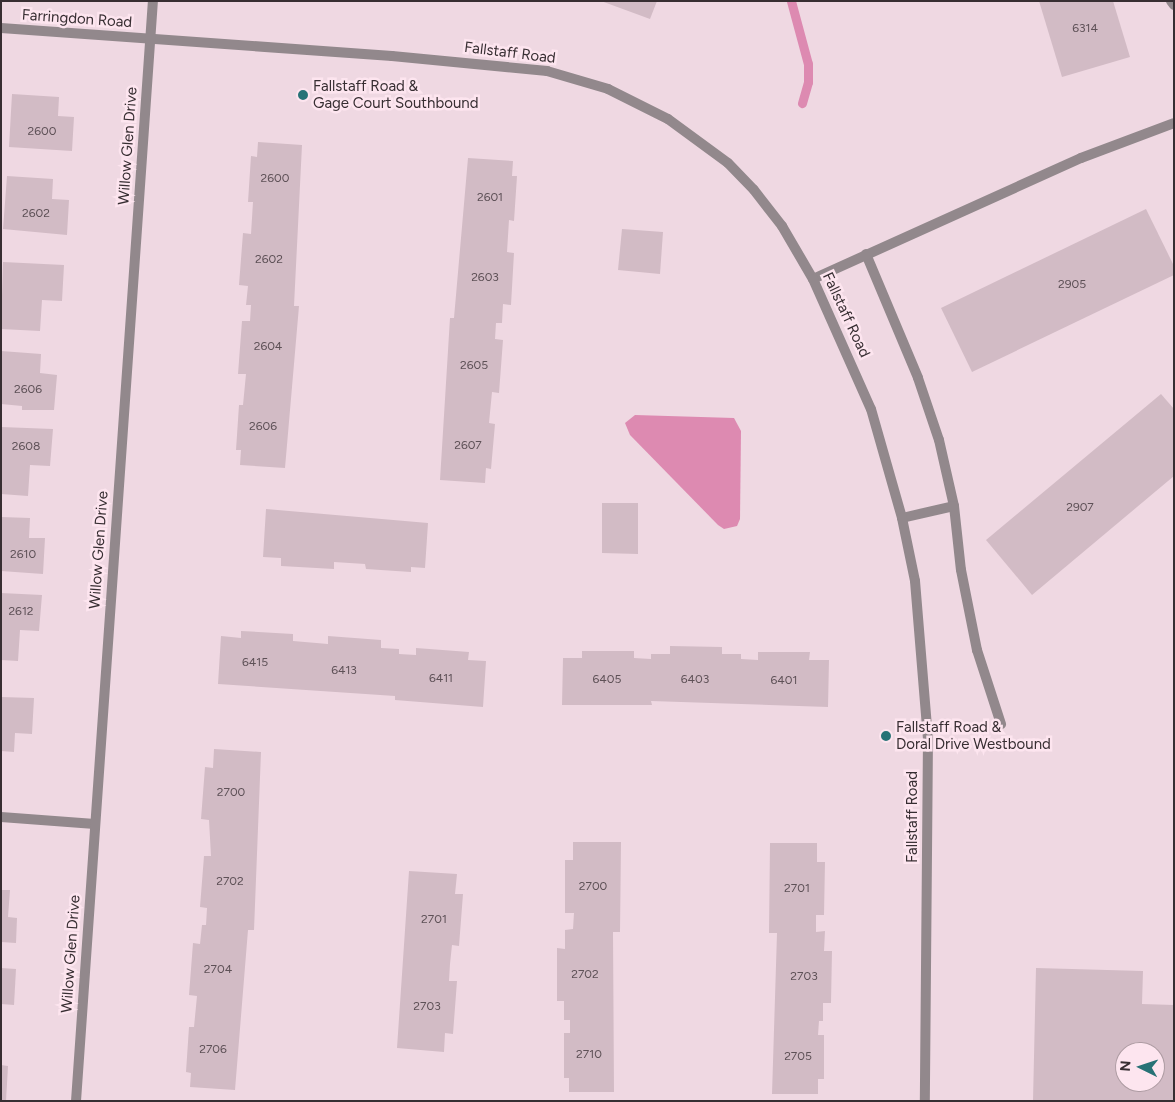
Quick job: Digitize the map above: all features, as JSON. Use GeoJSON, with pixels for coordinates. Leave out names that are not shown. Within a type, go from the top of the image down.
{"type":"FeatureCollection","features":[{"type":"Feature","properties":{"kind":"street","name":"Willow Glen Drive"},"geometry":{"type":"LineString","coordinates":[[76,1101],[153,1]]}},
{"type":"Feature","properties":{"kind":"street"},"geometry":{"type":"LineString","coordinates":[[1171,1],[1174,5]]}},
{"type":"Feature","properties":{"kind":"street","name":"Farringdon Road"},"geometry":{"type":"LineString","coordinates":[[1,28],[151,39]]}},
{"type":"Feature","properties":{"kind":"street","name":"Fallstaff Road"},"geometry":{"type":"LineString","coordinates":[[151,39],[510,66],[547,71],[608,89],[668,118],[728,163],[782,226],[813,279],[871,409],[902,518],[922,638],[928,738],[925,1101]]}},
{"type":"Feature","properties":{"kind":"street"},"geometry":{"type":"LineString","coordinates":[[813,279],[1081,158],[1174,122]]}},
{"type":"Feature","properties":{"kind":"street"},"geometry":{"type":"LineString","coordinates":[[866,254],[918,378],[939,440],[954,506],[961,570],[976,650],[1001,724]]}},
{"type":"Feature","properties":{"kind":"street"},"geometry":{"type":"LineString","coordinates":[[902,518],[954,506]]}},
{"type":"Feature","properties":{"kind":"street"},"geometry":{"type":"LineString","coordinates":[[1,817],[95,824]]}},
{"type":"Feature","properties":{"kind":"shaded area"},"geometry":{"type":"Polygon","coordinates":[[[635,415],[734,418],[741,431],[740,519],[737,526],[724,529],[718,525],[630,435],[625,423],[635,415]]]}},
{"type":"Feature","properties":{"kind":"building"},"geometry":{"type":"Polygon","coordinates":[[[601,1],[657,1],[650,19],[601,1]]]}},
{"type":"Feature","properties":{"kind":"building"},"geometry":{"type":"Polygon","coordinates":[[[1039,1],[1113,1],[1130,57],[1062,77],[1039,1]]]}},
{"type":"Feature","properties":{"kind":"building"},"geometry":{"type":"Polygon","coordinates":[[[12,94],[59,97],[58,116],[74,117],[72,151],[9,147],[12,94]]]}},
{"type":"Feature","properties":{"kind":"building"},"geometry":{"type":"Polygon","coordinates":[[[258,142],[302,145],[294,306],[299,306],[285,468],[240,465],[241,450],[236,450],[239,405],[243,405],[246,374],[238,374],[242,321],[250,321],[251,305],[246,305],[248,286],[239,285],[243,233],[251,234],[253,202],[248,202],[251,156],[257,157],[258,142]]]}},
{"type":"Feature","properties":{"kind":"building"},"geometry":{"type":"Polygon","coordinates":[[[468,158],[513,161],[512,176],[517,176],[514,221],[509,220],[507,252],[514,253],[511,305],[503,304],[502,323],[496,323],[495,339],[503,340],[499,393],[492,392],[489,423],[495,424],[491,469],[486,468],[485,483],[440,480],[450,318],[454,318],[468,158]]]}},
{"type":"Feature","properties":{"kind":"building"},"geometry":{"type":"Polygon","coordinates":[[[7,176],[53,179],[52,199],[69,200],[67,235],[3,229],[7,176]]]}},
{"type":"Feature","properties":{"kind":"building"},"geometry":{"type":"Polygon","coordinates":[[[1146,209],[1174,266],[1174,275],[972,372],[941,308],[1146,209]]]}},
{"type":"Feature","properties":{"kind":"building"},"geometry":{"type":"Polygon","coordinates":[[[622,229],[663,232],[660,274],[618,270],[622,229]]]}},
{"type":"Feature","properties":{"kind":"building"},"geometry":{"type":"Polygon","coordinates":[[[3,262],[64,265],[62,301],[42,300],[40,331],[1,329],[3,262]]]}},
{"type":"Feature","properties":{"kind":"building"},"geometry":{"type":"Polygon","coordinates":[[[1,351],[41,354],[40,373],[57,375],[54,410],[22,410],[22,406],[1,404],[1,351]]]}},
{"type":"Feature","properties":{"kind":"building"},"geometry":{"type":"Polygon","coordinates":[[[1161,394],[1174,409],[1174,476],[1032,595],[986,540],[1161,394]]]}},
{"type":"Feature","properties":{"kind":"building"},"geometry":{"type":"Polygon","coordinates":[[[1,427],[53,429],[50,466],[30,465],[28,496],[1,494],[1,427]]]}},
{"type":"Feature","properties":{"kind":"building"},"geometry":{"type":"Polygon","coordinates":[[[602,503],[638,503],[638,554],[602,553],[602,503]]]}},
{"type":"Feature","properties":{"kind":"building"},"geometry":{"type":"Polygon","coordinates":[[[266,509],[428,523],[425,568],[411,567],[411,572],[366,569],[365,564],[334,562],[334,569],[281,566],[281,558],[263,557],[266,509]]]}},
{"type":"Feature","properties":{"kind":"building"},"geometry":{"type":"Polygon","coordinates":[[[1,517],[30,518],[29,538],[45,538],[43,574],[1,571],[1,517]]]}},
{"type":"Feature","properties":{"kind":"building"},"geometry":{"type":"Polygon","coordinates":[[[1,593],[42,595],[39,631],[20,630],[18,661],[1,660],[1,593]]]}},
{"type":"Feature","properties":{"kind":"building"},"geometry":{"type":"Polygon","coordinates":[[[241,631],[293,634],[293,641],[328,644],[328,636],[381,640],[381,648],[399,649],[399,654],[416,655],[416,648],[469,652],[468,660],[486,661],[483,707],[395,700],[395,696],[218,684],[221,636],[241,638],[241,631]]]}},
{"type":"Feature","properties":{"kind":"building"},"geometry":{"type":"Polygon","coordinates":[[[670,646],[722,647],[722,654],[741,654],[741,659],[758,660],[758,652],[810,652],[809,660],[829,660],[828,707],[651,701],[652,705],[562,705],[563,658],[582,658],[582,651],[634,651],[634,658],[651,659],[651,654],[670,654],[670,646]]]}},
{"type":"Feature","properties":{"kind":"building"},"geometry":{"type":"Polygon","coordinates":[[[1,697],[34,698],[32,734],[15,733],[14,752],[1,751],[1,697]]]}},
{"type":"Feature","properties":{"kind":"building"},"geometry":{"type":"Polygon","coordinates":[[[214,749],[261,752],[254,930],[248,930],[235,1090],[190,1087],[191,1073],[186,1072],[189,1027],[194,1027],[197,996],[189,995],[193,943],[200,944],[202,925],[206,925],[207,908],[200,907],[204,856],[211,856],[209,820],[201,819],[205,767],[213,768],[214,749]]]}},
{"type":"Feature","properties":{"kind":"building"},"geometry":{"type":"Polygon","coordinates":[[[573,842],[621,842],[620,932],[613,932],[614,1092],[569,1092],[569,1078],[564,1078],[564,1033],[570,1033],[570,1020],[564,1020],[564,1001],[557,1001],[557,948],[565,949],[565,930],[573,929],[574,913],[565,913],[565,860],[573,860],[573,842]]]}},
{"type":"Feature","properties":{"kind":"building"},"geometry":{"type":"Polygon","coordinates":[[[770,843],[817,843],[817,862],[825,862],[824,915],[816,915],[816,932],[825,931],[824,951],[832,951],[831,1003],[823,1003],[823,1021],[819,1021],[818,1035],[824,1035],[824,1079],[818,1079],[818,1094],[772,1094],[777,933],[769,933],[770,843]]]}},
{"type":"Feature","properties":{"kind":"building"},"geometry":{"type":"Polygon","coordinates":[[[409,871],[457,874],[455,894],[463,894],[459,946],[452,945],[450,964],[449,981],[457,981],[453,1034],[445,1033],[444,1052],[397,1048],[409,871]]]}},
{"type":"Feature","properties":{"kind":"building"},"geometry":{"type":"Polygon","coordinates":[[[1,890],[10,890],[8,917],[17,918],[16,943],[1,942],[1,890]]]}},
{"type":"Feature","properties":{"kind":"building"},"geometry":{"type":"Polygon","coordinates":[[[1,968],[16,969],[14,1005],[1,1004],[1,968]]]}},
{"type":"Feature","properties":{"kind":"building"},"geometry":{"type":"Polygon","coordinates":[[[1036,968],[1143,971],[1142,1004],[1174,1005],[1174,1101],[1033,1101],[1036,968]]]}},
{"type":"Feature","properties":{"kind":"building"},"geometry":{"type":"Polygon","coordinates":[[[1,1065],[8,1066],[6,1101],[1,1101],[1,1065]]]}},
{"type":"Feature","properties":{"kind":"waterway"},"geometry":{"type":"LineString","coordinates":[[791,1],[808,64],[808,82],[802,103]]}},
{"type":"Feature","properties":{"kind":"place","name":"Fallstaff Road & Gage Court Southbound"},"geometry":{"type":"Point","coordinates":[303,95]}},
{"type":"Feature","properties":{"kind":"place","name":"Fallstaff Road & Doral Drive Westbound"},"geometry":{"type":"Point","coordinates":[886,736]}}]}
